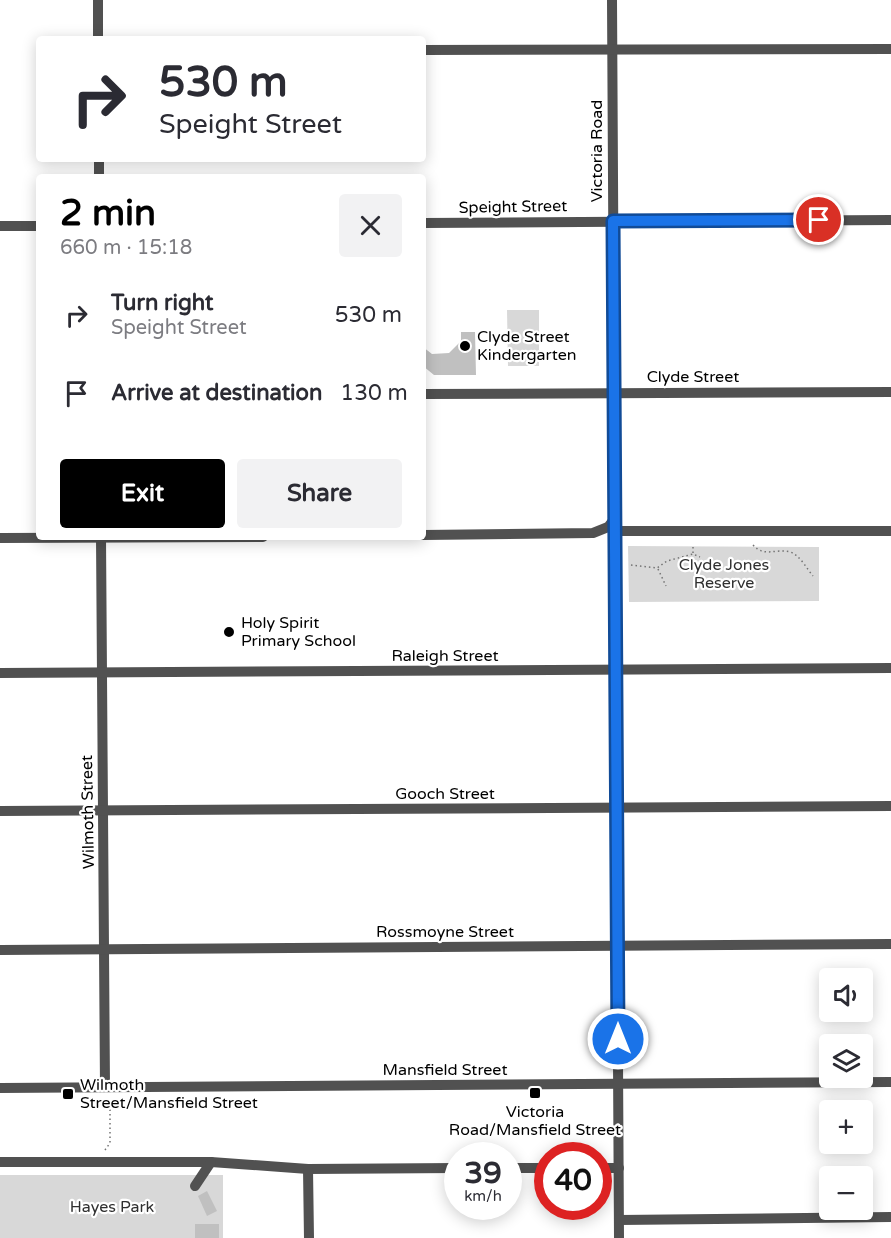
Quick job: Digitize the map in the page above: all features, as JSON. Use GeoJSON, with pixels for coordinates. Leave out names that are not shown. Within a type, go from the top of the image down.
{"type":"FeatureCollection","features":[{"type":"Feature","properties":{"kind":"street"},"geometry":{"type":"LineString","coordinates":[[98,0],[98,36]]}},
{"type":"Feature","properties":{"kind":"street","name":"Victoria Road"},"geometry":{"type":"LineString","coordinates":[[612,0],[620,1238]]}},
{"type":"Feature","properties":{"kind":"street"},"geometry":{"type":"LineString","coordinates":[[426,50],[891,49]]}},
{"type":"Feature","properties":{"kind":"street","name":"Speight Street"},"geometry":{"type":"LineString","coordinates":[[426,223],[891,220]]}},
{"type":"Feature","properties":{"kind":"street"},"geometry":{"type":"LineString","coordinates":[[0,226],[36,226]]}},
{"type":"Feature","properties":{"kind":"street","name":"Clyde Street"},"geometry":{"type":"LineString","coordinates":[[426,394],[891,392]]}},
{"type":"Feature","properties":{"kind":"street"},"geometry":{"type":"LineString","coordinates":[[426,535],[593,533],[608,527],[615,518]]}},
{"type":"Feature","properties":{"kind":"street"},"geometry":{"type":"LineString","coordinates":[[615,531],[891,531]]}},
{"type":"Feature","properties":{"kind":"street"},"geometry":{"type":"LineString","coordinates":[[0,538],[36,538]]}},
{"type":"Feature","properties":{"kind":"street","name":"Wilmoth Street"},"geometry":{"type":"LineString","coordinates":[[101,540],[105,1087]]}},
{"type":"Feature","properties":{"kind":"street","name":"Raleigh Street"},"geometry":{"type":"LineString","coordinates":[[0,673],[891,668]]}},
{"type":"Feature","properties":{"kind":"street","name":"Gooch Street"},"geometry":{"type":"LineString","coordinates":[[0,811],[891,806]]}},
{"type":"Feature","properties":{"kind":"street","name":"Rossmoyne Street"},"geometry":{"type":"LineString","coordinates":[[0,950],[891,944]]}},
{"type":"Feature","properties":{"kind":"street","name":"Mansfield Street"},"geometry":{"type":"LineString","coordinates":[[0,1088],[891,1082]]}},
{"type":"Feature","properties":{"kind":"street"},"geometry":{"type":"LineString","coordinates":[[0,1162],[211,1162],[308,1169],[444,1168]]}},
{"type":"Feature","properties":{"kind":"street"},"geometry":{"type":"LineString","coordinates":[[195,1186],[211,1162]]}},
{"type":"Feature","properties":{"kind":"street"},"geometry":{"type":"LineString","coordinates":[[612,1168],[619,1168]]}},
{"type":"Feature","properties":{"kind":"street"},"geometry":{"type":"LineString","coordinates":[[308,1169],[309,1238]]}},
{"type":"Feature","properties":{"kind":"street"},"geometry":{"type":"LineString","coordinates":[[619,1220],[891,1217]]}},
{"type":"Feature","properties":{"kind":"path"},"geometry":{"type":"LineString","coordinates":[[753,545],[759,551],[767,553],[790,552],[797,556],[813,576]]}},
{"type":"Feature","properties":{"kind":"path"},"geometry":{"type":"LineString","coordinates":[[693,547],[693,554]]}},
{"type":"Feature","properties":{"kind":"path"},"geometry":{"type":"LineString","coordinates":[[631,565],[657,568],[667,561],[693,554],[700,557]]}},
{"type":"Feature","properties":{"kind":"path"},"geometry":{"type":"LineString","coordinates":[[657,568],[666,586]]}},
{"type":"Feature","properties":{"kind":"path"},"geometry":{"type":"LineString","coordinates":[[105,1150],[110,1143],[110,1100]]}},
{"type":"Feature","properties":{"kind":"green space"},"geometry":{"type":"Polygon","coordinates":[[[507,310],[539,310],[539,366],[508,366],[507,310]]]}},
{"type":"Feature","properties":{"kind":"green space","name":"Clyde Jones Reserve"},"geometry":{"type":"Polygon","coordinates":[[[628,546],[819,547],[819,601],[629,602],[628,546]]]}},
{"type":"Feature","properties":{"kind":"green space","name":"Hayes Park"},"geometry":{"type":"Polygon","coordinates":[[[0,1175],[223,1175],[223,1238],[0,1238],[0,1175]]]}},
{"type":"Feature","properties":{"kind":"building"},"geometry":{"type":"Polygon","coordinates":[[[461,332],[475,332],[476,375],[434,375],[426,368],[426,349],[432,354],[449,353],[461,341],[461,332]]]}},
{"type":"Feature","properties":{"kind":"building"},"geometry":{"type":"Polygon","coordinates":[[[207,1191],[217,1211],[207,1216],[198,1196],[207,1191]]]}},
{"type":"Feature","properties":{"kind":"building"},"geometry":{"type":"Polygon","coordinates":[[[195,1224],[219,1224],[219,1238],[195,1238],[195,1224]]]}},
{"type":"Feature","properties":{"kind":"place","name":"Clyde Street Kindergarten"},"geometry":{"type":"Point","coordinates":[465,346]}},
{"type":"Feature","properties":{"kind":"place","name":"Holy Spirit Primary School"},"geometry":{"type":"Point","coordinates":[229,632]}},
{"type":"Feature","properties":{"kind":"place","name":"Victoria Road/Mansfield Street"},"geometry":{"type":"Point","coordinates":[535,1093]}},
{"type":"Feature","properties":{"kind":"place","name":"Wilmoth Street/Mansfield Street"},"geometry":{"type":"Point","coordinates":[68,1094]}},
{"type":"Feature","properties":{"kind":"route"},"geometry":{"type":"LineString","coordinates":[[618,1039],[616,392],[613,221],[819,220]]}}]}
